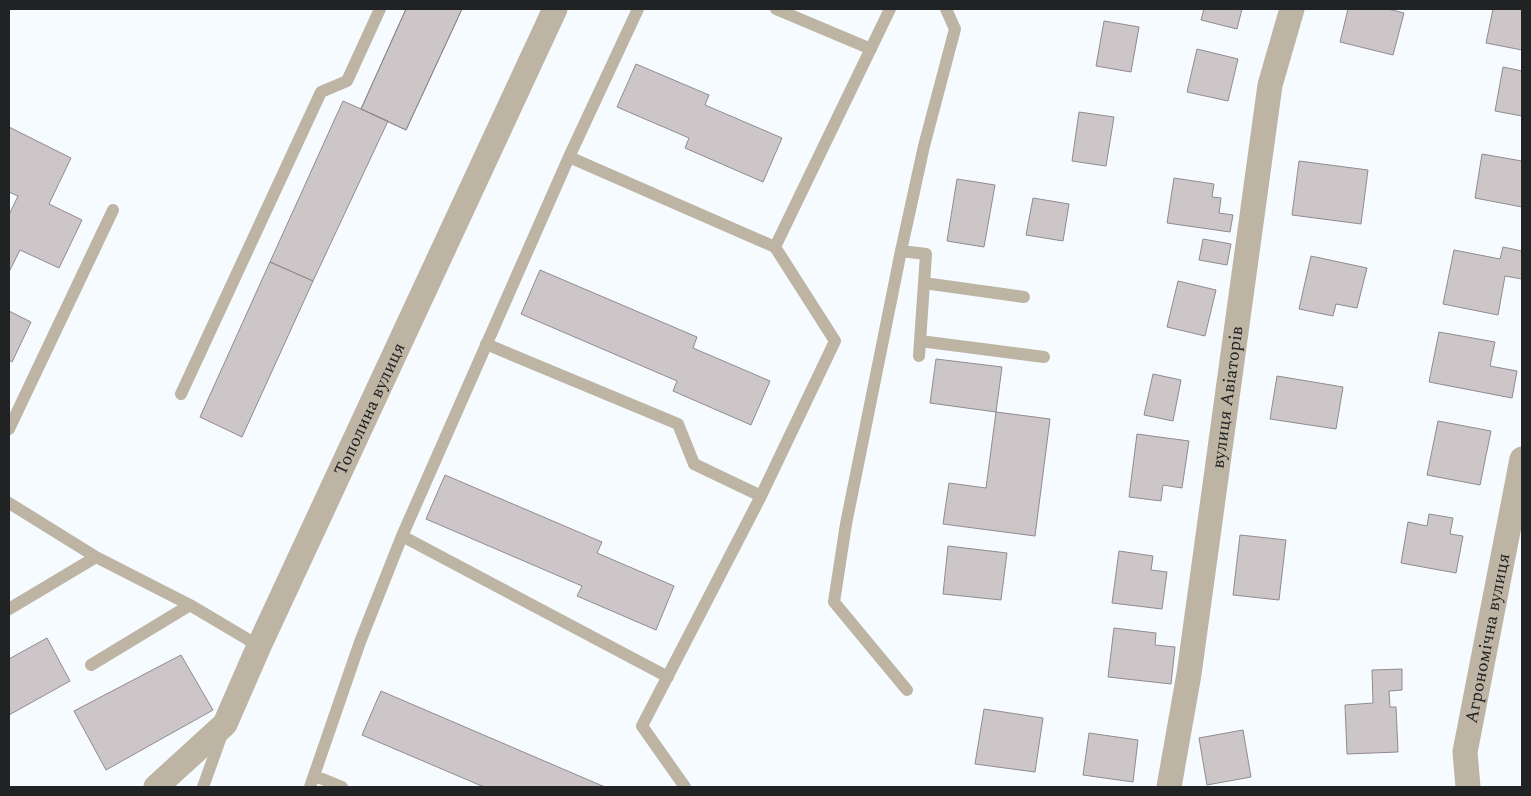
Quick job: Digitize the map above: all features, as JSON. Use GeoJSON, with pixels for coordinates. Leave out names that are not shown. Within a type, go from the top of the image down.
{"type":"FeatureCollection","features":[{"type":"Feature","properties":{"kind":"street","name":"Тополина вулиця"},"geometry":{"type":"LineString","coordinates":[[156,787],[225,724],[258,646],[555,9]]}},
{"type":"Feature","properties":{"kind":"street","name":"вулиця Авіаторів"},"geometry":{"type":"LineString","coordinates":[[1169,787],[1189,674],[1270,85],[1292,9]]}},
{"type":"Feature","properties":{"kind":"street","name":"Агрономічна вулиця"},"geometry":{"type":"LineString","coordinates":[[1468,787],[1465,752],[1522,459]]}},
{"type":"Feature","properties":{"kind":"lane"},"geometry":{"type":"LineString","coordinates":[[181,394],[321,92],[347,81],[380,9]]}},
{"type":"Feature","properties":{"kind":"lane"},"geometry":{"type":"LineString","coordinates":[[342,787],[312,781],[360,642],[402,536],[486,344],[569,157],[638,9]]}},
{"type":"Feature","properties":{"kind":"lane"},"geometry":{"type":"LineString","coordinates":[[776,9],[871,49]]}},
{"type":"Feature","properties":{"kind":"lane"},"geometry":{"type":"LineString","coordinates":[[775,247],[890,9]]}},
{"type":"Feature","properties":{"kind":"lane"},"geometry":{"type":"LineString","coordinates":[[907,690],[834,602],[846,524],[901,251],[924,146],[955,29],[946,9]]}},
{"type":"Feature","properties":{"kind":"lane"},"geometry":{"type":"LineString","coordinates":[[569,157],[775,247],[835,341],[760,496],[642,726],[685,787]]}},
{"type":"Feature","properties":{"kind":"lane"},"geometry":{"type":"LineString","coordinates":[[9,429],[113,210]]}},
{"type":"Feature","properties":{"kind":"lane"},"geometry":{"type":"LineString","coordinates":[[901,251],[926,254],[919,356]]}},
{"type":"Feature","properties":{"kind":"lane"},"geometry":{"type":"LineString","coordinates":[[924,283],[1024,297]]}},
{"type":"Feature","properties":{"kind":"lane"},"geometry":{"type":"LineString","coordinates":[[920,341],[1044,357]]}},
{"type":"Feature","properties":{"kind":"lane"},"geometry":{"type":"LineString","coordinates":[[486,344],[678,424],[694,464],[760,496]]}},
{"type":"Feature","properties":{"kind":"lane"},"geometry":{"type":"LineString","coordinates":[[9,503],[96,557],[190,606],[258,646]]}},
{"type":"Feature","properties":{"kind":"lane"},"geometry":{"type":"LineString","coordinates":[[402,536],[668,677]]}},
{"type":"Feature","properties":{"kind":"lane"},"geometry":{"type":"LineString","coordinates":[[9,609],[96,557]]}},
{"type":"Feature","properties":{"kind":"lane"},"geometry":{"type":"LineString","coordinates":[[91,665],[190,606]]}},
{"type":"Feature","properties":{"kind":"lane"},"geometry":{"type":"LineString","coordinates":[[203,787],[225,724]]}},
{"type":"Feature","properties":{"kind":"building"},"geometry":{"type":"Polygon","coordinates":[[[406,9],[462,9],[406,130],[361,109],[406,9]]]}},
{"type":"Feature","properties":{"kind":"building"},"geometry":{"type":"Polygon","coordinates":[[[406,9],[462,9],[406,130],[361,109],[406,9]]]}},
{"type":"Feature","properties":{"kind":"building"},"geometry":{"type":"Polygon","coordinates":[[[1204,9],[1242,9],[1237,29],[1201,20],[1204,9]]]}},
{"type":"Feature","properties":{"kind":"building"},"geometry":{"type":"Polygon","coordinates":[[[1348,9],[1388,9],[1404,13],[1393,55],[1340,42],[1348,9]]]}},
{"type":"Feature","properties":{"kind":"building"},"geometry":{"type":"Polygon","coordinates":[[[1493,9],[1522,9],[1522,50],[1486,43],[1493,9]]]}},
{"type":"Feature","properties":{"kind":"building"},"geometry":{"type":"Polygon","coordinates":[[[1104,21],[1139,27],[1131,72],[1096,66],[1104,21]]]}},
{"type":"Feature","properties":{"kind":"building"},"geometry":{"type":"Polygon","coordinates":[[[1197,49],[1238,59],[1228,101],[1187,92],[1197,49]]]}},
{"type":"Feature","properties":{"kind":"building"},"geometry":{"type":"Polygon","coordinates":[[[636,64],[709,95],[705,105],[782,138],[763,182],[685,148],[689,138],[617,107],[636,64]]]}},
{"type":"Feature","properties":{"kind":"building"},"geometry":{"type":"Polygon","coordinates":[[[1503,67],[1522,71],[1522,116],[1495,111],[1503,67]]]}},
{"type":"Feature","properties":{"kind":"building"},"geometry":{"type":"Polygon","coordinates":[[[343,101],[388,121],[313,281],[270,262],[343,101]]]}},
{"type":"Feature","properties":{"kind":"building"},"geometry":{"type":"Polygon","coordinates":[[[1079,112],[1114,117],[1106,166],[1072,161],[1079,112]]]}},
{"type":"Feature","properties":{"kind":"building"},"geometry":{"type":"Polygon","coordinates":[[[9,127],[71,158],[49,204],[82,220],[59,268],[20,250],[9,272],[9,215],[18,196],[9,192],[9,127]]]}},
{"type":"Feature","properties":{"kind":"building"},"geometry":{"type":"Polygon","coordinates":[[[1482,154],[1522,161],[1522,207],[1475,198],[1482,154]]]}},
{"type":"Feature","properties":{"kind":"building"},"geometry":{"type":"Polygon","coordinates":[[[1299,161],[1368,170],[1361,224],[1292,215],[1299,161]]]}},
{"type":"Feature","properties":{"kind":"building"},"geometry":{"type":"Polygon","coordinates":[[[1174,178],[1214,184],[1212,197],[1221,198],[1219,213],[1233,215],[1230,232],[1167,223],[1174,178]]]}},
{"type":"Feature","properties":{"kind":"building"},"geometry":{"type":"Polygon","coordinates":[[[957,179],[995,185],[984,247],[947,241],[957,179]]]}},
{"type":"Feature","properties":{"kind":"building"},"geometry":{"type":"Polygon","coordinates":[[[1033,198],[1069,204],[1063,241],[1026,235],[1033,198]]]}},
{"type":"Feature","properties":{"kind":"building"},"geometry":{"type":"Polygon","coordinates":[[[1203,239],[1231,244],[1227,265],[1199,260],[1203,239]]]}},
{"type":"Feature","properties":{"kind":"building"},"geometry":{"type":"Polygon","coordinates":[[[1503,247],[1522,251],[1522,279],[1505,276],[1498,315],[1443,304],[1454,250],[1500,259],[1503,247]]]}},
{"type":"Feature","properties":{"kind":"building"},"geometry":{"type":"Polygon","coordinates":[[[1311,256],[1367,268],[1357,308],[1336,304],[1333,316],[1299,309],[1311,256]]]}},
{"type":"Feature","properties":{"kind":"building"},"geometry":{"type":"Polygon","coordinates":[[[270,262],[313,281],[242,437],[200,417],[270,262]]]}},
{"type":"Feature","properties":{"kind":"building"},"geometry":{"type":"Polygon","coordinates":[[[540,270],[697,337],[693,348],[770,381],[751,425],[673,391],[677,381],[521,314],[540,270]]]}},
{"type":"Feature","properties":{"kind":"building"},"geometry":{"type":"Polygon","coordinates":[[[1178,281],[1216,290],[1205,336],[1167,327],[1178,281]]]}},
{"type":"Feature","properties":{"kind":"building"},"geometry":{"type":"Polygon","coordinates":[[[9,311],[31,322],[12,362],[9,360],[9,311]]]}},
{"type":"Feature","properties":{"kind":"building"},"geometry":{"type":"Polygon","coordinates":[[[1439,332],[1495,342],[1490,366],[1517,371],[1512,398],[1429,382],[1439,332]]]}},
{"type":"Feature","properties":{"kind":"building"},"geometry":{"type":"Polygon","coordinates":[[[936,359],[1002,367],[996,412],[930,403],[936,359]]]}},
{"type":"Feature","properties":{"kind":"building"},"geometry":{"type":"Polygon","coordinates":[[[1153,374],[1181,380],[1173,421],[1144,415],[1153,374]]]}},
{"type":"Feature","properties":{"kind":"building"},"geometry":{"type":"Polygon","coordinates":[[[1277,376],[1343,387],[1336,429],[1270,419],[1277,376]]]}},
{"type":"Feature","properties":{"kind":"building"},"geometry":{"type":"Polygon","coordinates":[[[996,412],[1050,419],[1035,536],[943,524],[949,483],[986,488],[996,412]]]}},
{"type":"Feature","properties":{"kind":"building"},"geometry":{"type":"Polygon","coordinates":[[[1438,421],[1491,431],[1480,485],[1427,475],[1438,421]]]}},
{"type":"Feature","properties":{"kind":"building"},"geometry":{"type":"Polygon","coordinates":[[[1137,434],[1189,441],[1182,488],[1163,485],[1161,501],[1129,497],[1137,434]]]}},
{"type":"Feature","properties":{"kind":"building"},"geometry":{"type":"Polygon","coordinates":[[[445,475],[602,542],[597,553],[674,586],[656,630],[577,596],[582,586],[426,519],[445,475]]]}},
{"type":"Feature","properties":{"kind":"building"},"geometry":{"type":"Polygon","coordinates":[[[1429,514],[1453,518],[1450,534],[1463,536],[1456,573],[1401,563],[1408,522],[1427,526],[1429,514]]]}},
{"type":"Feature","properties":{"kind":"building"},"geometry":{"type":"Polygon","coordinates":[[[1240,535],[1286,540],[1279,600],[1233,595],[1240,535]]]}},
{"type":"Feature","properties":{"kind":"building"},"geometry":{"type":"Polygon","coordinates":[[[948,546],[1007,553],[1001,600],[943,594],[948,546]]]}},
{"type":"Feature","properties":{"kind":"building"},"geometry":{"type":"Polygon","coordinates":[[[1119,551],[1153,556],[1151,570],[1167,572],[1162,609],[1112,603],[1119,551]]]}},
{"type":"Feature","properties":{"kind":"building"},"geometry":{"type":"Polygon","coordinates":[[[1114,628],[1156,633],[1155,645],[1175,647],[1171,684],[1108,677],[1114,628]]]}},
{"type":"Feature","properties":{"kind":"building"},"geometry":{"type":"Polygon","coordinates":[[[47,638],[70,681],[9,715],[9,659],[47,638]]]}},
{"type":"Feature","properties":{"kind":"building"},"geometry":{"type":"Polygon","coordinates":[[[181,655],[213,710],[106,770],[74,711],[181,655]]]}},
{"type":"Feature","properties":{"kind":"building"},"geometry":{"type":"Polygon","coordinates":[[[1402,669],[1402,690],[1389,691],[1390,707],[1396,707],[1398,752],[1347,754],[1345,705],[1373,703],[1372,670],[1402,669]]]}},
{"type":"Feature","properties":{"kind":"building"},"geometry":{"type":"Polygon","coordinates":[[[381,691],[605,787],[484,787],[362,735],[381,691]]]}},
{"type":"Feature","properties":{"kind":"building"},"geometry":{"type":"Polygon","coordinates":[[[984,709],[1043,718],[1035,772],[975,764],[984,709]]]}},
{"type":"Feature","properties":{"kind":"building"},"geometry":{"type":"Polygon","coordinates":[[[1243,730],[1251,777],[1207,785],[1199,738],[1243,730]]]}},
{"type":"Feature","properties":{"kind":"building"},"geometry":{"type":"Polygon","coordinates":[[[1089,733],[1138,740],[1133,782],[1083,775],[1089,733]]]}}]}
